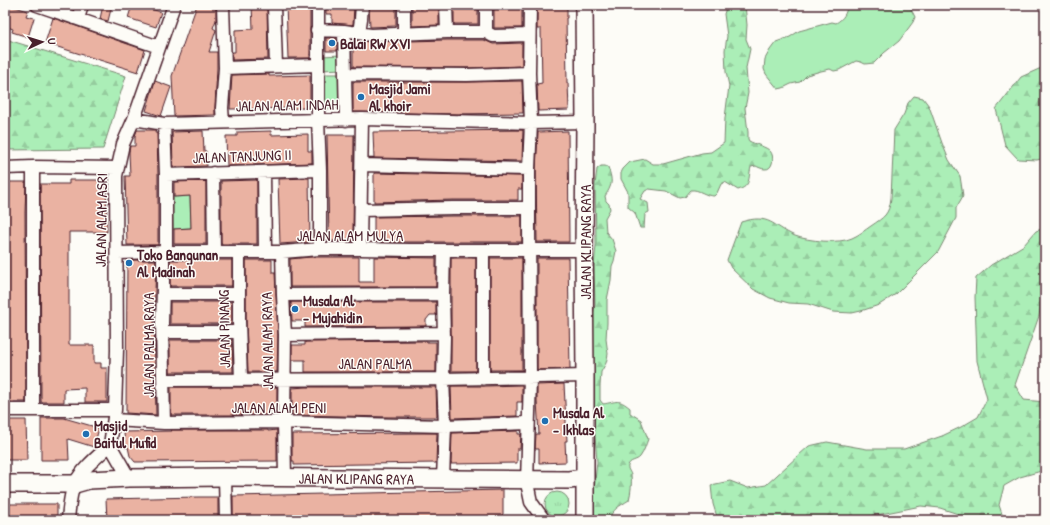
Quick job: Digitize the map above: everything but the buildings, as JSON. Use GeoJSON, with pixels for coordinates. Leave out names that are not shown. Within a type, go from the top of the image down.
{"type":"FeatureCollection","features":[{"type":"Feature","properties":{"kind":"main road","name":"JALAN KLIPANG RAYA"},"geometry":{"type":"LineString","coordinates":[[584,5],[584,520]]}},
{"type":"Feature","properties":{"kind":"main road"},"geometry":{"type":"LineString","coordinates":[[5,475],[82,479]]}},
{"type":"Feature","properties":{"kind":"main road","name":"JALAN KLIPANG RAYA"},"geometry":{"type":"LineString","coordinates":[[82,479],[285,477],[569,480],[584,478]]}},
{"type":"Feature","properties":{"kind":"main road"},"geometry":{"type":"LineString","coordinates":[[5,484],[82,479]]}},
{"type":"Feature","properties":{"kind":"street"},"geometry":{"type":"LineString","coordinates":[[78,19],[82,5]]}},
{"type":"Feature","properties":{"kind":"street","name":"JALAN ALAM ASRI"},"geometry":{"type":"LineString","coordinates":[[110,445],[114,415],[117,350],[116,187],[118,168],[123,144],[134,119],[174,5]]}},
{"type":"Feature","properties":{"kind":"street"},"geometry":{"type":"LineString","coordinates":[[223,5],[225,68],[222,108],[223,122]]}},
{"type":"Feature","properties":{"kind":"street"},"geometry":{"type":"LineString","coordinates":[[274,5],[276,66]]}},
{"type":"Feature","properties":{"kind":"street"},"geometry":{"type":"LineString","coordinates":[[318,5],[320,249]]}},
{"type":"Feature","properties":{"kind":"street"},"geometry":{"type":"LineString","coordinates":[[359,33],[362,5]]}},
{"type":"Feature","properties":{"kind":"street"},"geometry":{"type":"LineString","coordinates":[[404,5],[404,34]]}},
{"type":"Feature","properties":{"kind":"street"},"geometry":{"type":"LineString","coordinates":[[446,5],[447,32]]}},
{"type":"Feature","properties":{"kind":"street"},"geometry":{"type":"LineString","coordinates":[[486,5],[486,32]]}},
{"type":"Feature","properties":{"kind":"street"},"geometry":{"type":"LineString","coordinates":[[530,5],[530,377],[526,484],[531,502],[544,520]]}},
{"type":"Feature","properties":{"kind":"street"},"geometry":{"type":"LineString","coordinates":[[41,6],[159,47]]}},
{"type":"Feature","properties":{"kind":"street"},"geometry":{"type":"LineString","coordinates":[[318,30],[344,31],[370,35],[447,32],[486,32],[493,36],[529,35]]}},
{"type":"Feature","properties":{"kind":"street"},"geometry":{"type":"LineString","coordinates":[[344,31],[346,120]]}},
{"type":"Feature","properties":{"kind":"street"},"geometry":{"type":"LineString","coordinates":[[225,68],[318,65]]}},
{"type":"Feature","properties":{"kind":"street"},"geometry":{"type":"LineString","coordinates":[[346,74],[467,75],[529,73]]}},
{"type":"Feature","properties":{"kind":"street","name":"JALAN ALAM INDAH"},"geometry":{"type":"LineString","coordinates":[[134,119],[164,124],[362,119],[531,123],[585,122]]}},
{"type":"Feature","properties":{"kind":"street"},"geometry":{"type":"LineString","coordinates":[[360,249],[362,119]]}},
{"type":"Feature","properties":{"kind":"street","name":"JALAN PALMA RAYA"},"geometry":{"type":"LineString","coordinates":[[164,124],[166,175],[166,245],[163,257],[164,423]]}},
{"type":"Feature","properties":{"kind":"street"},"geometry":{"type":"LineString","coordinates":[[362,165],[529,169]]}},
{"type":"Feature","properties":{"kind":"street"},"geometry":{"type":"LineString","coordinates":[[5,168],[33,166],[118,168]]}},
{"type":"Feature","properties":{"kind":"street"},"geometry":{"type":"LineString","coordinates":[[32,410],[33,166]]}},
{"type":"Feature","properties":{"kind":"street","name":"JALAN TANJUNG II"},"geometry":{"type":"LineString","coordinates":[[166,175],[320,170]]}},
{"type":"Feature","properties":{"kind":"street"},"geometry":{"type":"LineString","coordinates":[[264,172],[265,251]]}},
{"type":"Feature","properties":{"kind":"street"},"geometry":{"type":"LineString","coordinates":[[214,173],[214,252]]}},
{"type":"Feature","properties":{"kind":"street"},"geometry":{"type":"LineString","coordinates":[[361,210],[529,208]]}},
{"type":"Feature","properties":{"kind":"street","name":"JALAN ALAM MULYA"},"geometry":{"type":"LineString","coordinates":[[116,253],[282,252],[320,249],[584,250]]}},
{"type":"Feature","properties":{"kind":"street"},"geometry":{"type":"LineString","coordinates":[[443,479],[445,426],[442,379],[444,333],[444,250]]}},
{"type":"Feature","properties":{"kind":"street"},"geometry":{"type":"LineString","coordinates":[[483,250],[483,379]]}},
{"type":"Feature","properties":{"kind":"street","name":"JALAN PINANG"},"geometry":{"type":"LineString","coordinates":[[238,252],[241,380]]}},
{"type":"Feature","properties":{"kind":"street","name":"JALAN ALAM RAYA"},"geometry":{"type":"LineString","coordinates":[[282,252],[285,335],[285,477]]}},
{"type":"Feature","properties":{"kind":"street"},"geometry":{"type":"LineString","coordinates":[[163,294],[239,294]]}},
{"type":"Feature","properties":{"kind":"street"},"geometry":{"type":"LineString","coordinates":[[283,295],[443,294]]}},
{"type":"Feature","properties":{"kind":"street"},"geometry":{"type":"LineString","coordinates":[[163,332],[239,332]]}},
{"type":"Feature","properties":{"kind":"street"},"geometry":{"type":"LineString","coordinates":[[285,335],[444,333]]}},
{"type":"Feature","properties":{"kind":"street","name":"JALAN PALMA"},"geometry":{"type":"LineString","coordinates":[[164,380],[483,379],[585,376]]}},
{"type":"Feature","properties":{"kind":"street","name":"JALAN ALAM PENI"},"geometry":{"type":"LineString","coordinates":[[5,410],[32,410],[114,415],[164,423],[284,422],[445,426],[528,423]]}},
{"type":"Feature","properties":{"kind":"street"},"geometry":{"type":"LineString","coordinates":[[68,520],[71,498],[92,463],[110,445],[129,478]]}},
{"type":"Feature","properties":{"kind":"street"},"geometry":{"type":"LineString","coordinates":[[225,477],[226,520]]}},
{"type":"Feature","properties":{"kind":"green space"},"geometry":{"type":"Polygon","coordinates":[[[727,5],[745,5],[747,25],[746,39],[750,49],[746,68],[748,93],[745,108],[748,139],[749,141],[766,148],[772,153],[773,159],[771,165],[768,169],[756,166],[751,167],[748,182],[745,186],[738,190],[725,182],[721,184],[714,196],[691,190],[685,197],[680,198],[666,191],[649,189],[645,191],[640,199],[648,203],[649,212],[645,214],[644,228],[640,228],[635,213],[628,207],[628,192],[621,179],[623,169],[630,162],[645,159],[653,164],[663,164],[702,153],[711,152],[724,143],[729,86],[726,72],[725,50],[727,36],[724,14],[727,5]]]}},
{"type":"Feature","properties":{"kind":"green space"},"geometry":{"type":"Polygon","coordinates":[[[847,5],[909,5],[915,17],[899,41],[874,63],[865,64],[856,61],[839,70],[834,71],[830,69],[807,75],[800,82],[778,89],[766,74],[764,69],[765,59],[776,42],[790,37],[799,31],[832,22],[836,23],[844,16],[847,5]]]}},
{"type":"Feature","properties":{"kind":"green space"},"geometry":{"type":"Polygon","coordinates":[[[5,39],[126,76],[103,149],[5,150],[5,39]]]}},
{"type":"Feature","properties":{"kind":"green space"},"geometry":{"type":"Polygon","coordinates":[[[341,55],[341,69],[323,70],[322,56],[341,55]]]}},
{"type":"Feature","properties":{"kind":"green space"},"geometry":{"type":"Polygon","coordinates":[[[1045,68],[1045,158],[1037,160],[1018,159],[1005,145],[996,109],[1021,77],[1045,68]]]}},
{"type":"Feature","properties":{"kind":"green space"},"geometry":{"type":"Polygon","coordinates":[[[323,74],[341,74],[342,108],[324,109],[323,74]]]}},
{"type":"Feature","properties":{"kind":"green space"},"geometry":{"type":"Polygon","coordinates":[[[914,96],[923,98],[929,106],[949,160],[960,176],[963,196],[956,208],[956,218],[938,252],[896,294],[879,305],[852,313],[833,312],[808,304],[789,303],[770,298],[753,289],[731,268],[727,260],[741,222],[758,219],[765,220],[801,238],[840,241],[855,237],[885,215],[889,208],[891,198],[894,130],[904,114],[908,103],[914,96]]]}},
{"type":"Feature","properties":{"kind":"green space"},"geometry":{"type":"Polygon","coordinates":[[[601,166],[608,167],[611,177],[611,185],[605,196],[610,209],[605,218],[606,232],[612,239],[616,251],[612,266],[607,300],[606,339],[608,354],[606,363],[601,372],[600,400],[603,404],[620,402],[630,408],[630,413],[641,420],[648,439],[640,457],[628,466],[631,475],[631,491],[629,500],[614,510],[609,520],[594,520],[593,500],[597,462],[592,396],[592,320],[595,305],[594,267],[596,245],[595,185],[597,169],[601,166]]]}},
{"type":"Feature","properties":{"kind":"green space"},"geometry":{"type":"Polygon","coordinates":[[[190,196],[191,228],[173,229],[172,197],[190,196]]]}},
{"type":"Feature","properties":{"kind":"green space"},"geometry":{"type":"Polygon","coordinates":[[[1045,228],[1045,286],[1039,316],[1015,385],[1024,400],[1045,402],[1045,470],[1020,477],[1004,486],[999,505],[1004,520],[963,520],[958,514],[940,508],[921,506],[866,517],[847,518],[841,520],[768,520],[755,516],[733,520],[718,520],[713,504],[711,485],[730,481],[748,488],[766,485],[809,446],[827,442],[867,449],[904,449],[942,436],[978,417],[987,399],[977,361],[975,297],[976,278],[991,265],[1024,245],[1036,231],[1045,228]]]}},
{"type":"Feature","properties":{"kind":"green space"},"geometry":{"type":"Polygon","coordinates":[[[557,492],[566,495],[569,504],[566,513],[557,516],[548,513],[545,504],[548,495],[557,492]]]}},
{"type":"Feature","properties":{"kind":"place","name":"Balai RW XVI"},"geometry":{"type":"Point","coordinates":[332,43]}},
{"type":"Feature","properties":{"kind":"place","name":"Masjid Jami Al khoir"},"geometry":{"type":"Point","coordinates":[361,97]}},
{"type":"Feature","properties":{"kind":"place","name":"Toko Bangunan Al Madinah"},"geometry":{"type":"Point","coordinates":[129,263]}},
{"type":"Feature","properties":{"kind":"place","name":"Musala Al - Mujahidin"},"geometry":{"type":"Point","coordinates":[295,309]}},
{"type":"Feature","properties":{"kind":"place","name":"Musala Al - Ikhlas"},"geometry":{"type":"Point","coordinates":[545,421]}},
{"type":"Feature","properties":{"kind":"place","name":"Masjid Baitul Mufid"},"geometry":{"type":"Point","coordinates":[86,434]}}]}
